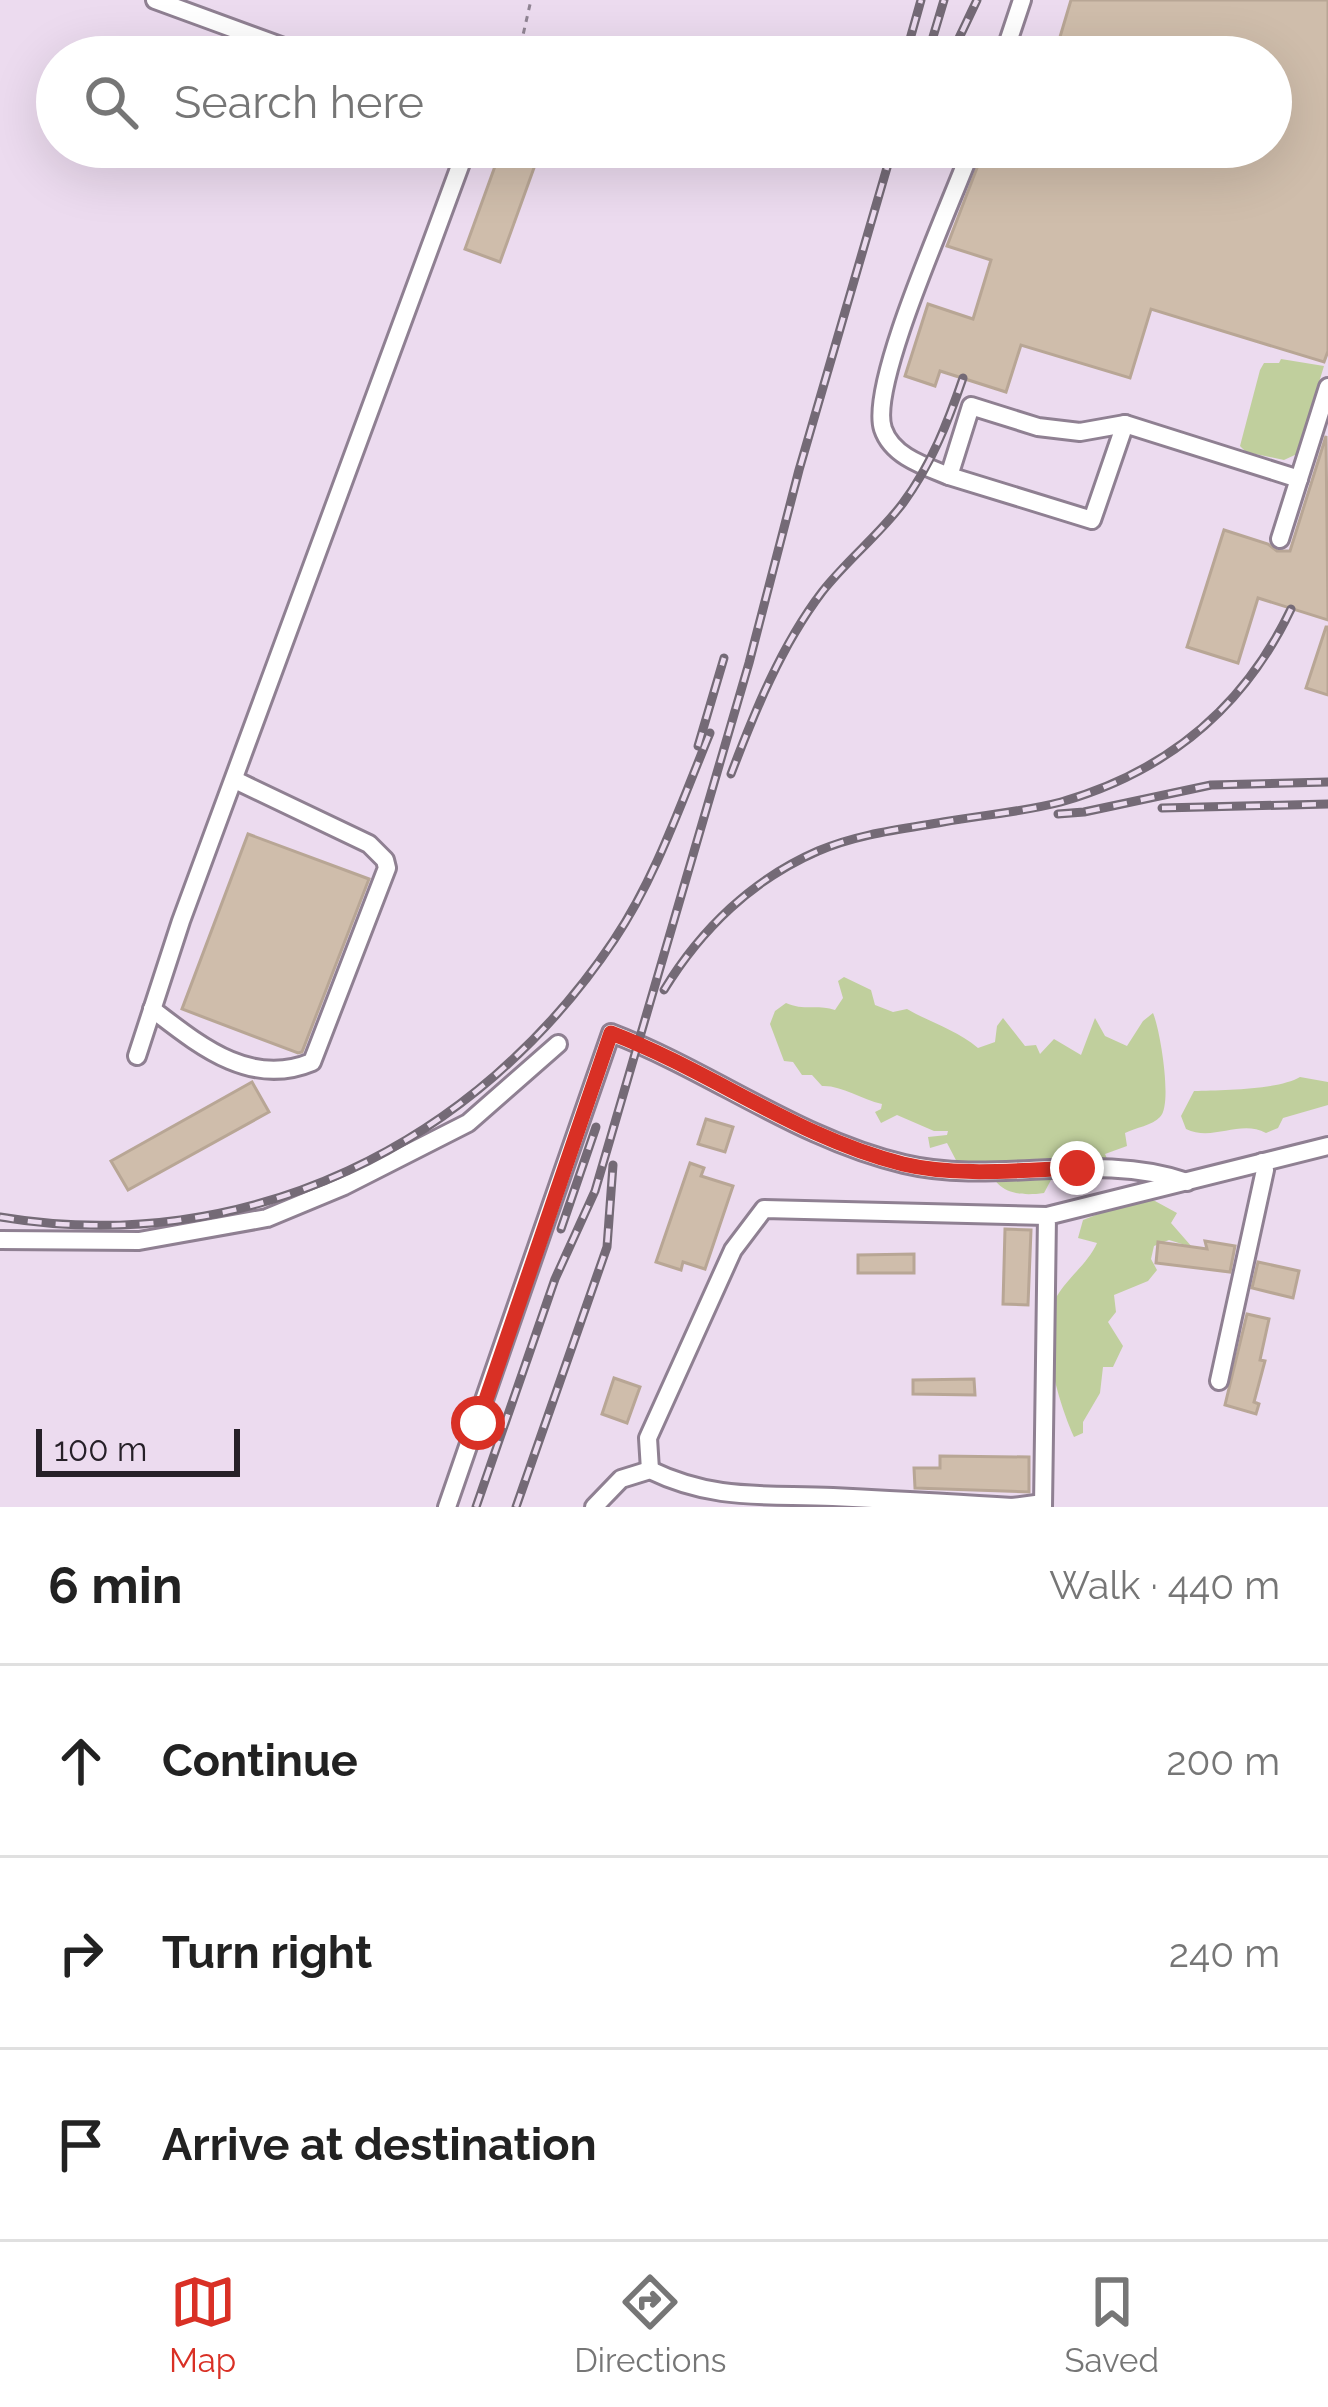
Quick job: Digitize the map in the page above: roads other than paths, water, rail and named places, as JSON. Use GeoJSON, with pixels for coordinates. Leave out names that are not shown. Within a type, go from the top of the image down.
{"type":"FeatureCollection","features":[{"type":"Feature","properties":{"kind":"street"},"geometry":{"type":"LineString","coordinates":[[155,0],[254,36]]}},
{"type":"Feature","properties":{"kind":"street"},"geometry":{"type":"LineString","coordinates":[[1011,36],[1022,0]]}},
{"type":"Feature","properties":{"kind":"street"},"geometry":{"type":"LineString","coordinates":[[137,1056],[458,168]]}},
{"type":"Feature","properties":{"kind":"street"},"geometry":{"type":"LineString","coordinates":[[964,168],[893,352],[880,412],[892,445],[915,462],[949,476],[1092,520],[1125,424]]}},
{"type":"Feature","properties":{"kind":"street"},"geometry":{"type":"LineString","coordinates":[[1280,539],[1328,387]]}},
{"type":"Feature","properties":{"kind":"street"},"geometry":{"type":"LineString","coordinates":[[949,476],[971,406],[1059,430],[1080,432],[1125,424],[1299,479]]}},
{"type":"Feature","properties":{"kind":"street"},"geometry":{"type":"LineString","coordinates":[[152,1009],[232,1062],[264,1071],[292,1070],[311,1062],[387,868],[369,844],[235,780]]}},
{"type":"Feature","properties":{"kind":"street"},"geometry":{"type":"LineString","coordinates":[[447,1507],[611,1033],[692,1068],[805,1131],[905,1165],[1108,1167],[1186,1182]]}},
{"type":"Feature","properties":{"kind":"street"},"geometry":{"type":"LineString","coordinates":[[0,1240],[139,1241],[267,1218],[344,1186],[468,1124],[558,1044]]}},
{"type":"Feature","properties":{"kind":"street"},"geometry":{"type":"LineString","coordinates":[[650,1470],[648,1438],[733,1250],[764,1209],[1047,1216],[1328,1145]]}},
{"type":"Feature","properties":{"kind":"street"},"geometry":{"type":"LineString","coordinates":[[1220,1381],[1265,1170],[1262,1162]]}},
{"type":"Feature","properties":{"kind":"street"},"geometry":{"type":"LineString","coordinates":[[594,1507],[621,1479],[650,1470],[686,1488],[746,1496],[1043,1505],[1047,1216]]}},
{"type":"Feature","properties":{"kind":"railway"},"geometry":{"type":"LineString","coordinates":[[911,36],[921,0]]}},
{"type":"Feature","properties":{"kind":"railway"},"geometry":{"type":"LineString","coordinates":[[933,36],[944,0]]}},
{"type":"Feature","properties":{"kind":"railway"},"geometry":{"type":"LineString","coordinates":[[960,36],[977,0]]}},
{"type":"Feature","properties":{"kind":"railway"},"geometry":{"type":"LineString","coordinates":[[476,1507],[555,1279],[595,1191],[887,168]]}},
{"type":"Feature","properties":{"kind":"railway"},"geometry":{"type":"LineString","coordinates":[[731,774],[794,634],[822,592],[913,489],[938,443],[963,378]]}},
{"type":"Feature","properties":{"kind":"railway"},"geometry":{"type":"LineString","coordinates":[[664,990],[695,946],[731,908],[772,876],[818,851],[880,833],[1061,802],[1135,773],[1168,754],[1225,706],[1250,677],[1291,609]]}},
{"type":"Feature","properties":{"kind":"railway"},"geometry":{"type":"LineString","coordinates":[[698,746],[724,658]]}},
{"type":"Feature","properties":{"kind":"railway"},"geometry":{"type":"LineString","coordinates":[[0,1217],[91,1225],[180,1220],[266,1201],[348,1171],[424,1129],[495,1076],[558,1012],[614,940],[655,865],[710,733]]}},
{"type":"Feature","properties":{"kind":"railway"},"geometry":{"type":"LineString","coordinates":[[1058,814],[1211,785],[1328,782]]}},
{"type":"Feature","properties":{"kind":"railway"},"geometry":{"type":"LineString","coordinates":[[1162,808],[1328,804]]}},
{"type":"Feature","properties":{"kind":"railway"},"geometry":{"type":"LineString","coordinates":[[561,1229],[596,1127]]}},
{"type":"Feature","properties":{"kind":"railway"},"geometry":{"type":"LineString","coordinates":[[516,1507],[607,1247],[613,1165]]}}]}
